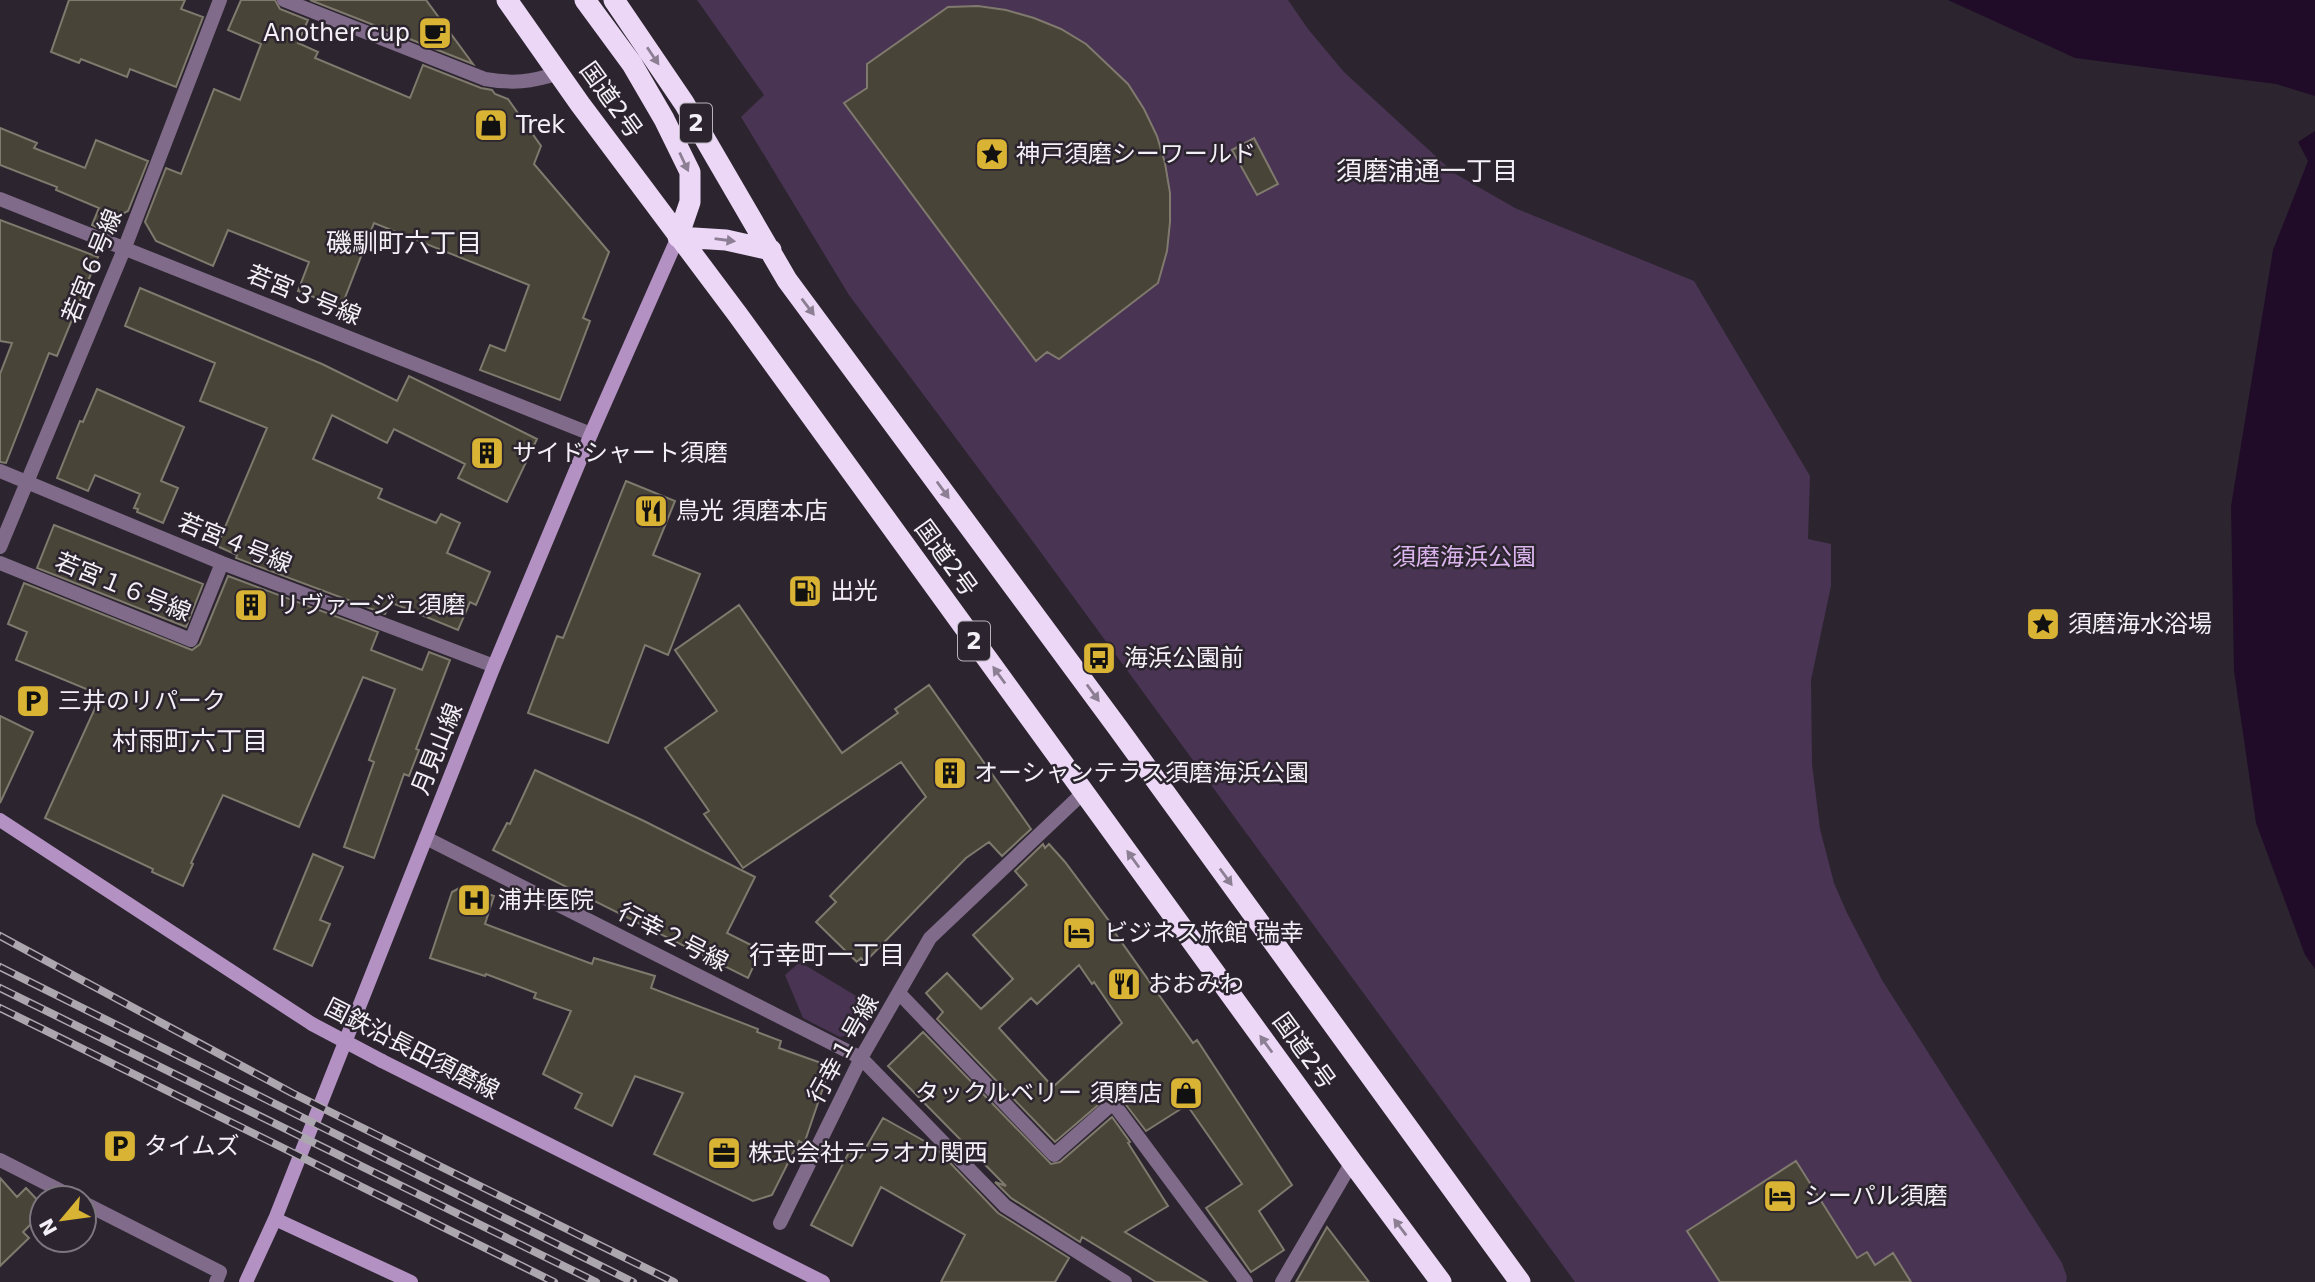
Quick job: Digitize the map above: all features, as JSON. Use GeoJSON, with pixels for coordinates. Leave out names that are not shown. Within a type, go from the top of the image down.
{"type":"FeatureCollection","features":[{"type":"Feature","properties":{"kind":"highway","name":"国道2号"},"geometry":{"type":"LineString","coordinates":[[508,0],[559,74],[738,315],[1441,1282]]}},
{"type":"Feature","properties":{"kind":"highway","name":"2"},"geometry":{"type":"LineString","coordinates":[[585,0],[632,64],[664,119],[690,172],[690,202],[678,237]]}},
{"type":"Feature","properties":{"kind":"highway","name":"国道2号"},"geometry":{"type":"LineString","coordinates":[[614,0],[684,103],[787,280],[1118,728],[1520,1282]]}},
{"type":"Feature","properties":{"kind":"highway"},"geometry":{"type":"LineString","coordinates":[[678,237],[726,240],[771,250]]}},
{"type":"Feature","properties":{"kind":"street","name":"若宮６号線"},"geometry":{"type":"LineString","coordinates":[[0,547],[125,247],[219,0]]}},
{"type":"Feature","properties":{"kind":"street"},"geometry":{"type":"LineString","coordinates":[[284,0],[485,79],[508,83],[526,82],[559,74]]}},
{"type":"Feature","properties":{"kind":"street","name":"若宮３号線"},"geometry":{"type":"LineString","coordinates":[[0,199],[591,434]]}},
{"type":"Feature","properties":{"kind":"street","name":"月見山線"},"geometry":{"type":"LineString","coordinates":[[246,1282],[275,1219],[494,666],[591,434],[678,237]]}},
{"type":"Feature","properties":{"kind":"street","name":"若宮４号線"},"geometry":{"type":"LineString","coordinates":[[0,471],[222,563],[494,666]]}},
{"type":"Feature","properties":{"kind":"street","name":"若宮１６号線"},"geometry":{"type":"LineString","coordinates":[[0,563],[191,640],[222,563]]}},
{"type":"Feature","properties":{"kind":"street","name":"行幸１号線"},"geometry":{"type":"LineString","coordinates":[[780,1223],[862,1058],[930,938],[1084,792]]}},
{"type":"Feature","properties":{"kind":"street","name":"国鉄沿長田須磨線"},"geometry":{"type":"LineString","coordinates":[[0,820],[312,1024],[823,1282]]}},
{"type":"Feature","properties":{"kind":"street","name":"行幸２号線"},"geometry":{"type":"LineString","coordinates":[[426,838],[862,1058],[1005,1206],[1125,1282]]}},
{"type":"Feature","properties":{"kind":"street"},"geometry":{"type":"LineString","coordinates":[[899,993],[1054,1155],[1113,1103],[1246,1282]]}},
{"type":"Feature","properties":{"kind":"street"},"geometry":{"type":"LineString","coordinates":[[0,1160],[47,1184]]}},
{"type":"Feature","properties":{"kind":"street"},"geometry":{"type":"LineString","coordinates":[[1282,1282],[1352,1162]]}},
{"type":"Feature","properties":{"kind":"street"},"geometry":{"type":"LineString","coordinates":[[98,1211],[218,1277]]}},
{"type":"Feature","properties":{"kind":"street"},"geometry":{"type":"LineString","coordinates":[[275,1219],[411,1282]]}},
{"type":"Feature","properties":{"kind":"green space","name":"須磨海浜公園"},"geometry":{"type":"Polygon","coordinates":[[[697,0],[1288,0],[1344,72],[1454,173],[1515,208],[1694,281],[1810,476],[1808,539],[1831,544],[1831,586],[1811,680],[1812,764],[1820,829],[1834,883],[1882,980],[2062,1263],[2066,1282],[1575,1282],[849,295],[741,117],[764,95],[697,0]]]}},
{"type":"Feature","properties":{"kind":"green space"},"geometry":{"type":"Polygon","coordinates":[[[800,962],[876,1008],[863,1031],[840,1037],[803,1018],[785,975],[800,962]]]}},
{"type":"Feature","properties":{"kind":"shaded area"},"geometry":{"type":"Polygon","coordinates":[[[1948,0],[2315,0],[2315,96],[2276,84],[2075,58],[1948,0]]]}},
{"type":"Feature","properties":{"kind":"shaded area"},"geometry":{"type":"Polygon","coordinates":[[[2315,131],[2315,969],[2305,955],[2256,823],[2234,671],[2231,506],[2273,250],[2308,161],[2298,142],[2315,131]]]}},
{"type":"Feature","properties":{"kind":"building"},"geometry":{"type":"Polygon","coordinates":[[[69,0],[185,0],[181,9],[203,17],[176,87],[130,69],[127,77],[81,59],[79,63],[51,52],[69,0]]]}},
{"type":"Feature","properties":{"kind":"building"},"geometry":{"type":"Polygon","coordinates":[[[241,0],[275,0],[280,9],[308,20],[298,43],[318,52],[315,58],[410,98],[423,65],[492,90],[508,99],[541,146],[534,164],[609,252],[583,318],[590,321],[560,400],[480,370],[490,345],[505,351],[529,285],[374,223],[341,308],[298,291],[309,262],[228,230],[213,266],[156,241],[145,222],[166,168],[181,174],[214,89],[240,100],[261,44],[228,30],[241,0]]]}},
{"type":"Feature","properties":{"kind":"building"},"geometry":{"type":"Polygon","coordinates":[[[310,0],[426,0],[473,64],[430,47],[310,0]]]}},
{"type":"Feature","properties":{"kind":"building","name":"神戸須磨シーワールド"},"geometry":{"type":"Polygon","coordinates":[[[978,6],[1034,18],[1061,29],[1086,44],[1128,84],[1157,136],[1165,163],[1170,193],[1170,222],[1167,251],[1158,283],[1059,359],[1047,352],[1036,361],[844,103],[867,88],[867,64],[948,7],[978,6]]]}},
{"type":"Feature","properties":{"kind":"building"},"geometry":{"type":"Polygon","coordinates":[[[0,128],[37,143],[34,148],[85,168],[96,140],[148,161],[128,211],[96,227],[92,225],[99,208],[56,190],[57,187],[0,165],[0,128]]]}},
{"type":"Feature","properties":{"kind":"building"},"geometry":{"type":"Polygon","coordinates":[[[1254,138],[1278,184],[1257,195],[1232,150],[1254,138]]]}},
{"type":"Feature","properties":{"kind":"building"},"geometry":{"type":"Polygon","coordinates":[[[0,220],[98,257],[57,356],[49,353],[6,463],[0,462],[0,374],[12,343],[0,341],[0,220]]]}},
{"type":"Feature","properties":{"kind":"building"},"geometry":{"type":"Polygon","coordinates":[[[140,288],[322,364],[397,401],[409,376],[537,439],[507,502],[458,478],[465,464],[394,429],[387,443],[332,415],[313,459],[382,489],[378,498],[436,523],[441,514],[460,523],[447,553],[490,572],[476,605],[470,602],[458,630],[390,602],[385,614],[236,558],[237,555],[217,546],[267,428],[200,401],[215,363],[125,326],[140,288]]]}},
{"type":"Feature","properties":{"kind":"building"},"geometry":{"type":"Polygon","coordinates":[[[97,389],[184,427],[161,481],[178,488],[163,523],[137,512],[138,509],[134,508],[140,494],[95,475],[88,491],[57,478],[80,421],[83,422],[97,389]]]}},
{"type":"Feature","properties":{"kind":"building"},"geometry":{"type":"Polygon","coordinates":[[[626,481],[675,501],[653,555],[700,574],[668,655],[645,645],[608,743],[528,713],[557,636],[563,638],[626,481]]]}},
{"type":"Feature","properties":{"kind":"building"},"geometry":{"type":"Polygon","coordinates":[[[54,525],[203,584],[186,627],[37,568],[54,525]]]}},
{"type":"Feature","properties":{"kind":"building"},"geometry":{"type":"Polygon","coordinates":[[[228,576],[378,632],[371,650],[422,670],[429,652],[450,660],[416,749],[419,750],[409,776],[404,774],[374,858],[344,847],[374,762],[369,760],[395,689],[363,677],[299,827],[223,795],[183,886],[45,818],[101,695],[16,660],[27,632],[8,624],[24,583],[192,650],[200,644],[228,576]]]}},
{"type":"Feature","properties":{"kind":"building"},"geometry":{"type":"Polygon","coordinates":[[[739,605],[842,753],[898,713],[895,709],[929,685],[1031,829],[1002,856],[989,842],[966,858],[865,962],[861,958],[857,962],[816,922],[836,902],[830,896],[926,797],[901,762],[743,868],[704,814],[709,811],[665,748],[717,711],[675,650],[739,605]]]}},
{"type":"Feature","properties":{"kind":"building"},"geometry":{"type":"Polygon","coordinates":[[[0,716],[33,732],[0,803],[0,716]]]}},
{"type":"Feature","properties":{"kind":"building"},"geometry":{"type":"Polygon","coordinates":[[[535,770],[755,877],[727,933],[761,950],[748,978],[493,850],[507,823],[510,824],[535,770]]]}},
{"type":"Feature","properties":{"kind":"building"},"geometry":{"type":"Polygon","coordinates":[[[1043,844],[1045,848],[1049,844],[1065,862],[1115,929],[1113,930],[1193,1043],[1197,1040],[1292,1185],[1259,1211],[1284,1250],[1251,1272],[1206,1208],[1242,1184],[1187,1105],[1146,1131],[1120,1097],[1111,1094],[1055,1142],[937,1019],[943,1012],[926,993],[947,973],[981,1009],[1013,979],[973,935],[1027,885],[1015,871],[1043,844]],[[1079,965],[1037,1004],[1031,998],[999,1028],[1053,1087],[1122,1023],[1094,982],[1092,984],[1079,965]]]}},
{"type":"Feature","properties":{"kind":"building"},"geometry":{"type":"Polygon","coordinates":[[[313,854],[343,867],[320,920],[330,924],[312,966],[274,949],[313,854]]]}},
{"type":"Feature","properties":{"kind":"building"},"geometry":{"type":"Polygon","coordinates":[[[463,886],[494,896],[485,924],[592,964],[594,958],[655,976],[651,988],[758,1029],[757,1032],[781,1041],[779,1048],[824,1064],[825,1082],[804,1144],[799,1141],[772,1195],[753,1201],[654,1154],[683,1093],[635,1076],[612,1126],[575,1108],[582,1094],[543,1074],[571,1011],[534,998],[536,993],[486,974],[485,976],[430,958],[452,892],[463,886]]]}},
{"type":"Feature","properties":{"kind":"building"},"geometry":{"type":"Polygon","coordinates":[[[923,1032],[1051,1164],[1060,1162],[1112,1117],[1168,1206],[1125,1232],[1207,1282],[1156,1282],[1082,1237],[1080,1242],[1011,1198],[995,1182],[1006,1186],[888,1066],[923,1032]]]}},
{"type":"Feature","properties":{"kind":"building"},"geometry":{"type":"Polygon","coordinates":[[[883,1118],[935,1147],[998,1213],[1069,1258],[1055,1282],[941,1282],[965,1235],[881,1187],[852,1246],[811,1225],[849,1152],[860,1158],[883,1118]]]}},
{"type":"Feature","properties":{"kind":"building","name":"シーパル須磨"},"geometry":{"type":"Polygon","coordinates":[[[1796,1161],[1857,1258],[1867,1252],[1875,1265],[1893,1253],[1911,1282],[1720,1282],[1687,1231],[1796,1161]]]}},
{"type":"Feature","properties":{"kind":"building"},"geometry":{"type":"Polygon","coordinates":[[[0,1178],[17,1197],[26,1188],[28,1190],[28,1227],[23,1232],[28,1239],[0,1266],[0,1178]]]}},
{"type":"Feature","properties":{"kind":"building"},"geometry":{"type":"Polygon","coordinates":[[[1327,1227],[1369,1282],[1296,1282],[1327,1227]]]}},
{"type":"Feature","properties":{"kind":"railway"},"geometry":{"type":"LineString","coordinates":[[0,936],[292,1093],[674,1282]]}},
{"type":"Feature","properties":{"kind":"railway"},"geometry":{"type":"LineString","coordinates":[[0,967],[633,1282]]}},
{"type":"Feature","properties":{"kind":"railway"},"geometry":{"type":"LineString","coordinates":[[0,988],[596,1282]]}},
{"type":"Feature","properties":{"kind":"railway"},"geometry":{"type":"LineString","coordinates":[[0,1008],[554,1282]]}},
{"type":"Feature","properties":{"kind":"place","name":"Another cup"},"geometry":{"type":"Point","coordinates":[435,33]}},
{"type":"Feature","properties":{"kind":"place","name":"Trek"},"geometry":{"type":"Point","coordinates":[491,125]}},
{"type":"Feature","properties":{"kind":"place","name":"神戸須磨シーワールド"},"geometry":{"type":"Point","coordinates":[992,154]}},
{"type":"Feature","properties":{"kind":"place","name":"サイドシャート須磨"},"geometry":{"type":"Point","coordinates":[487,453]}},
{"type":"Feature","properties":{"kind":"place","name":"鳥光 須磨本店"},"geometry":{"type":"Point","coordinates":[651,511]}},
{"type":"Feature","properties":{"kind":"place","name":"出光"},"geometry":{"type":"Point","coordinates":[805,591]}},
{"type":"Feature","properties":{"kind":"place","name":"リヴァージュ須磨"},"geometry":{"type":"Point","coordinates":[251,605]}},
{"type":"Feature","properties":{"kind":"place","name":"須磨海水浴場"},"geometry":{"type":"Point","coordinates":[2043,624]}},
{"type":"Feature","properties":{"kind":"place","name":"海浜公園前"},"geometry":{"type":"Point","coordinates":[1099,658]}},
{"type":"Feature","properties":{"kind":"place","name":"三井のリパーク"},"geometry":{"type":"Point","coordinates":[33,701]}},
{"type":"Feature","properties":{"kind":"place","name":"オーシャンテラス須磨海浜公園"},"geometry":{"type":"Point","coordinates":[950,773]}},
{"type":"Feature","properties":{"kind":"place","name":"浦井医院"},"geometry":{"type":"Point","coordinates":[474,900]}},
{"type":"Feature","properties":{"kind":"place","name":"ビジネス旅館 瑞幸"},"geometry":{"type":"Point","coordinates":[1079,933]}},
{"type":"Feature","properties":{"kind":"place","name":"おおみわ"},"geometry":{"type":"Point","coordinates":[1124,984]}},
{"type":"Feature","properties":{"kind":"place","name":"タックルベリー 須磨店"},"geometry":{"type":"Point","coordinates":[1186,1093]}},
{"type":"Feature","properties":{"kind":"place","name":"タイムズ"},"geometry":{"type":"Point","coordinates":[120,1146]}},
{"type":"Feature","properties":{"kind":"place","name":"株式会社テラオカ関西"},"geometry":{"type":"Point","coordinates":[724,1153]}},
{"type":"Feature","properties":{"kind":"place","name":"シーパル須磨"},"geometry":{"type":"Point","coordinates":[1780,1196]}},
{"type":"Feature","properties":{"kind":"district","name":"須磨浦通一丁目"},"geometry":{"type":"Point","coordinates":[1427,171]}},
{"type":"Feature","properties":{"kind":"district","name":"磯馴町六丁目"},"geometry":{"type":"Point","coordinates":[404,243]}},
{"type":"Feature","properties":{"kind":"district","name":"村雨町六丁目"},"geometry":{"type":"Point","coordinates":[190,741]}},
{"type":"Feature","properties":{"kind":"district","name":"行幸町一丁目"},"geometry":{"type":"Point","coordinates":[827,955]}}]}
